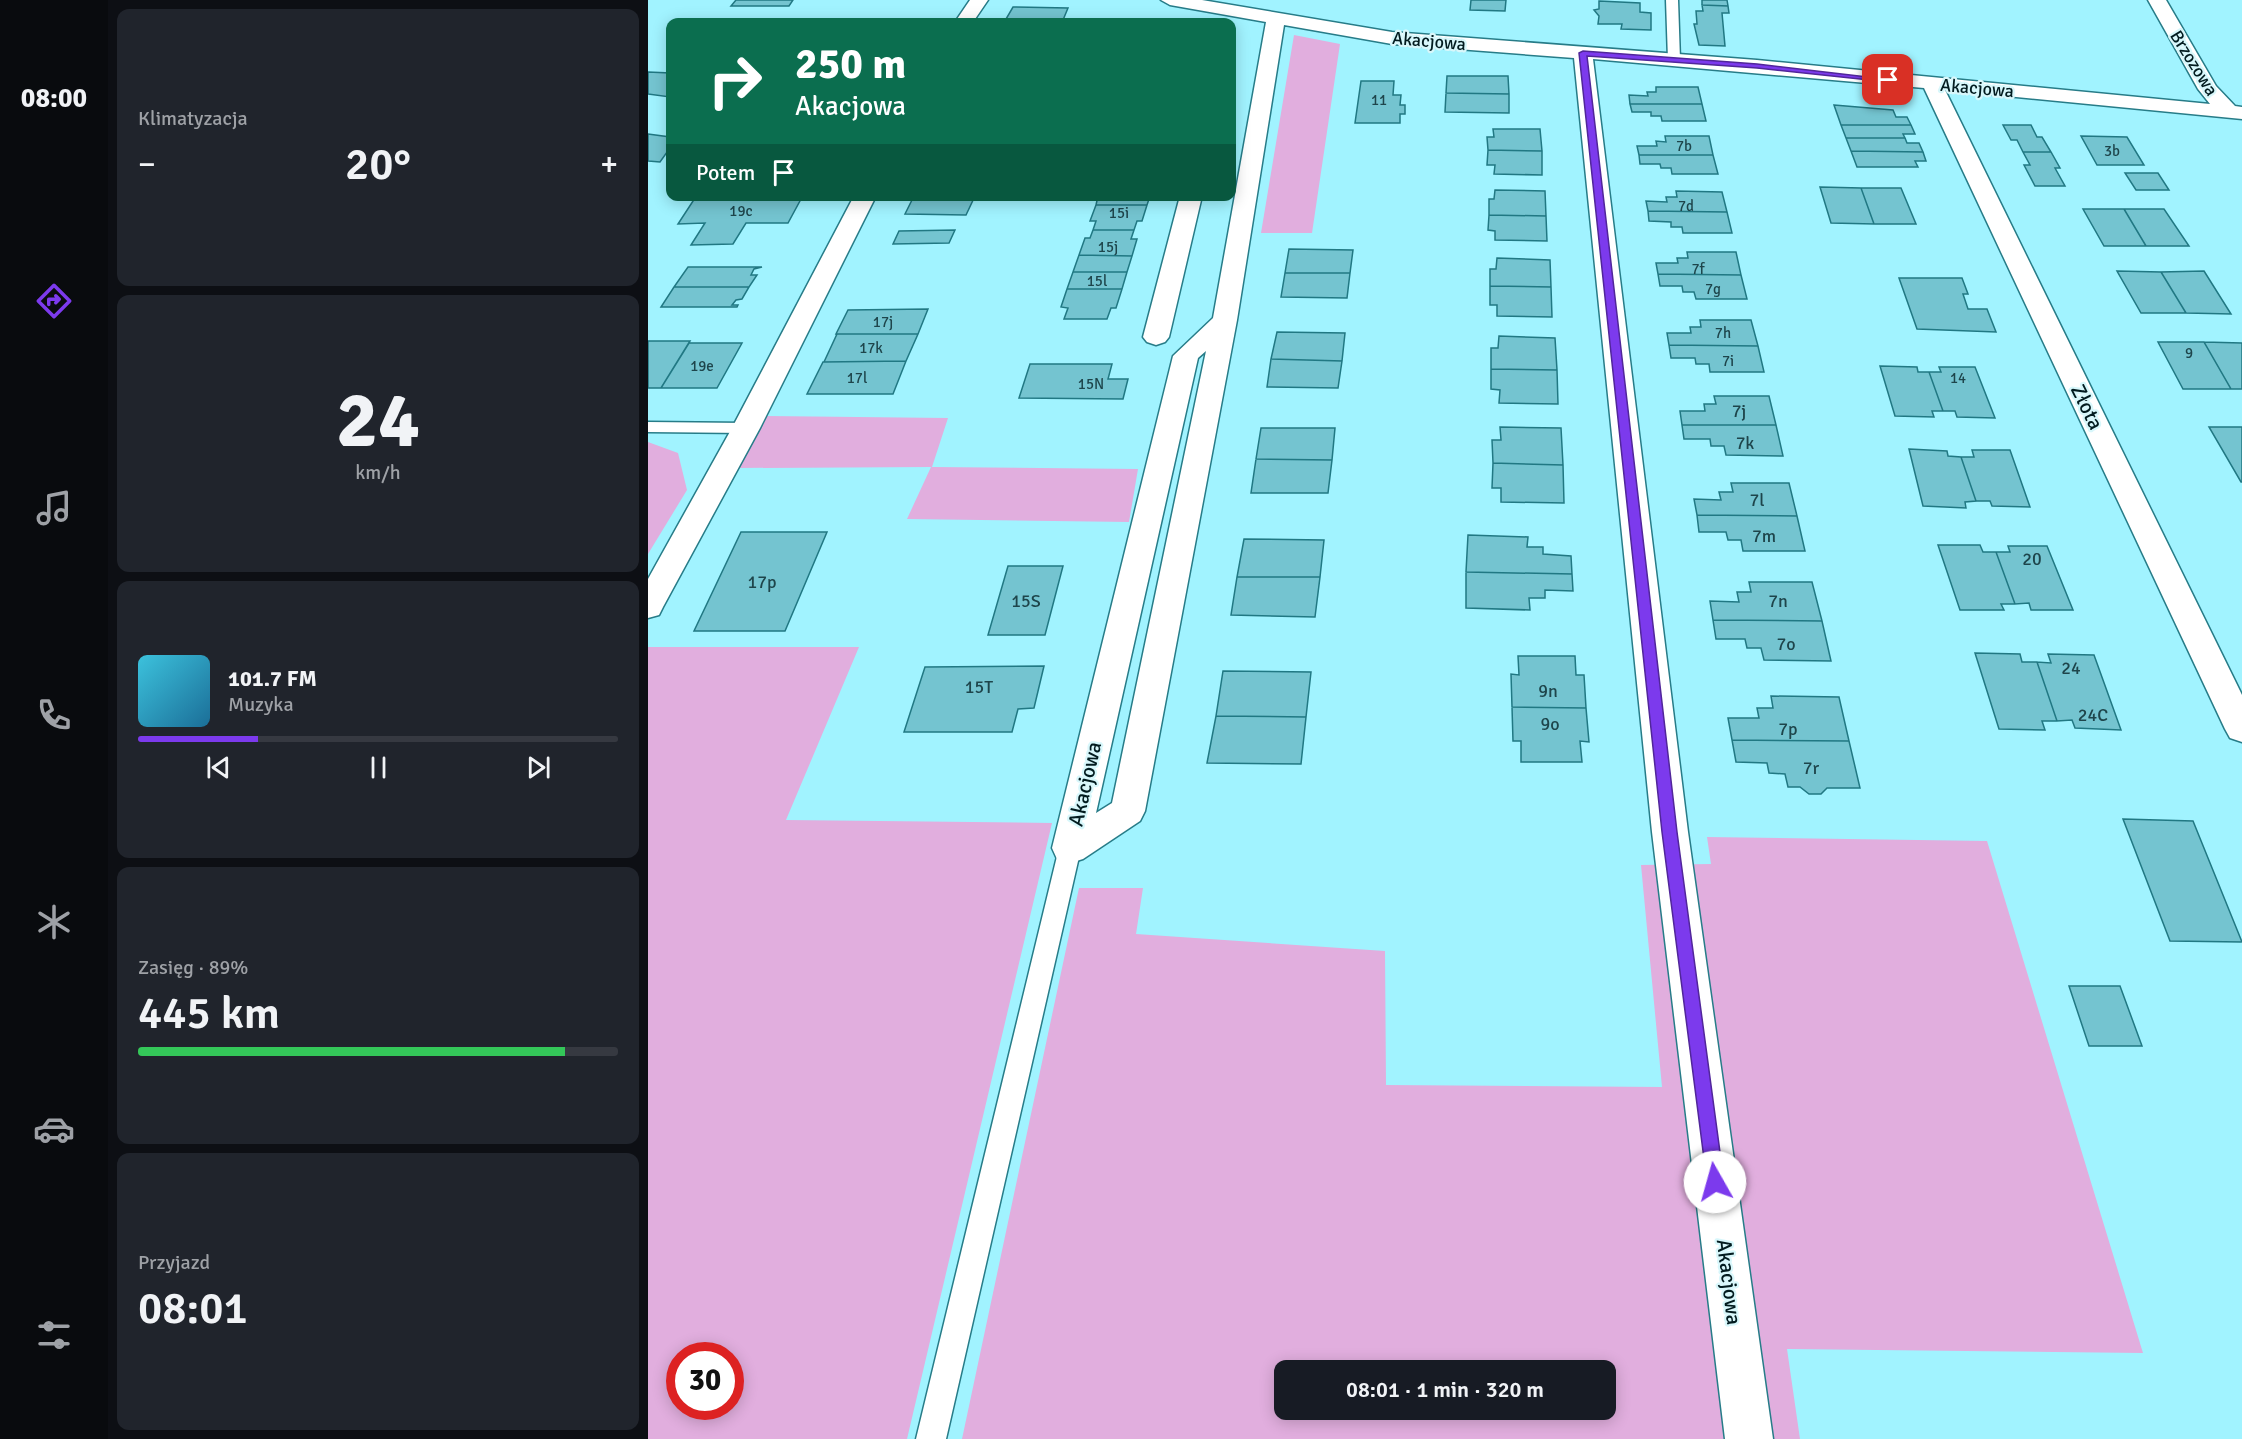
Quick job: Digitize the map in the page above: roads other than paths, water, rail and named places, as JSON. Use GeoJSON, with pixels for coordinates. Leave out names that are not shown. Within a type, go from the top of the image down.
{"type":"FeatureCollection","features":[{"type":"Feature","properties":{"kind":"street"},"geometry":{"type":"LineString","coordinates":[[967,18],[979,0]]}},
{"type":"Feature","properties":{"kind":"street","name":"Akacjowa"},"geometry":{"type":"LineString","coordinates":[[1170,0],[1227,18]]}},
{"type":"Feature","properties":{"kind":"street","name":"Brzozowa"},"geometry":{"type":"LineString","coordinates":[[2157,0],[2208,89],[2235,112]]}},
{"type":"Feature","properties":{"kind":"street","name":"Akacjowa"},"geometry":{"type":"LineString","coordinates":[[1236,21],[1276,18],[1392,38],[1674,60],[2235,112]]}},
{"type":"Feature","properties":{"kind":"street","name":"Akacjowa"},"geometry":{"type":"LineString","coordinates":[[1070,848],[1128,811],[1225,320],[1276,18]]}},
{"type":"Feature","properties":{"kind":"street","name":"Akacjowa"},"geometry":{"type":"LineString","coordinates":[[1583,53],[1670,832],[1749,1439]]}},
{"type":"Feature","properties":{"kind":"street","name":"Złota"},"geometry":{"type":"LineString","coordinates":[[1932,84],[2242,729]]}},
{"type":"Feature","properties":{"kind":"street"},"geometry":{"type":"LineString","coordinates":[[648,608],[746,428],[862,201]]}},
{"type":"Feature","properties":{"kind":"street"},"geometry":{"type":"LineString","coordinates":[[1156,337],[1190,201]]}},
{"type":"Feature","properties":{"kind":"street","name":"Akacjowa"},"geometry":{"type":"LineString","coordinates":[[1070,848],[1186,356],[1225,320]]}},
{"type":"Feature","properties":{"kind":"lane"},"geometry":{"type":"LineString","coordinates":[[1672,0],[1674,60]]}},
{"type":"Feature","properties":{"kind":"lane"},"geometry":{"type":"LineString","coordinates":[[648,427],[746,428]]}},
{"type":"Feature","properties":{"kind":"lane"},"geometry":{"type":"LineString","coordinates":[[931,1439],[1070,848]]}}]}
